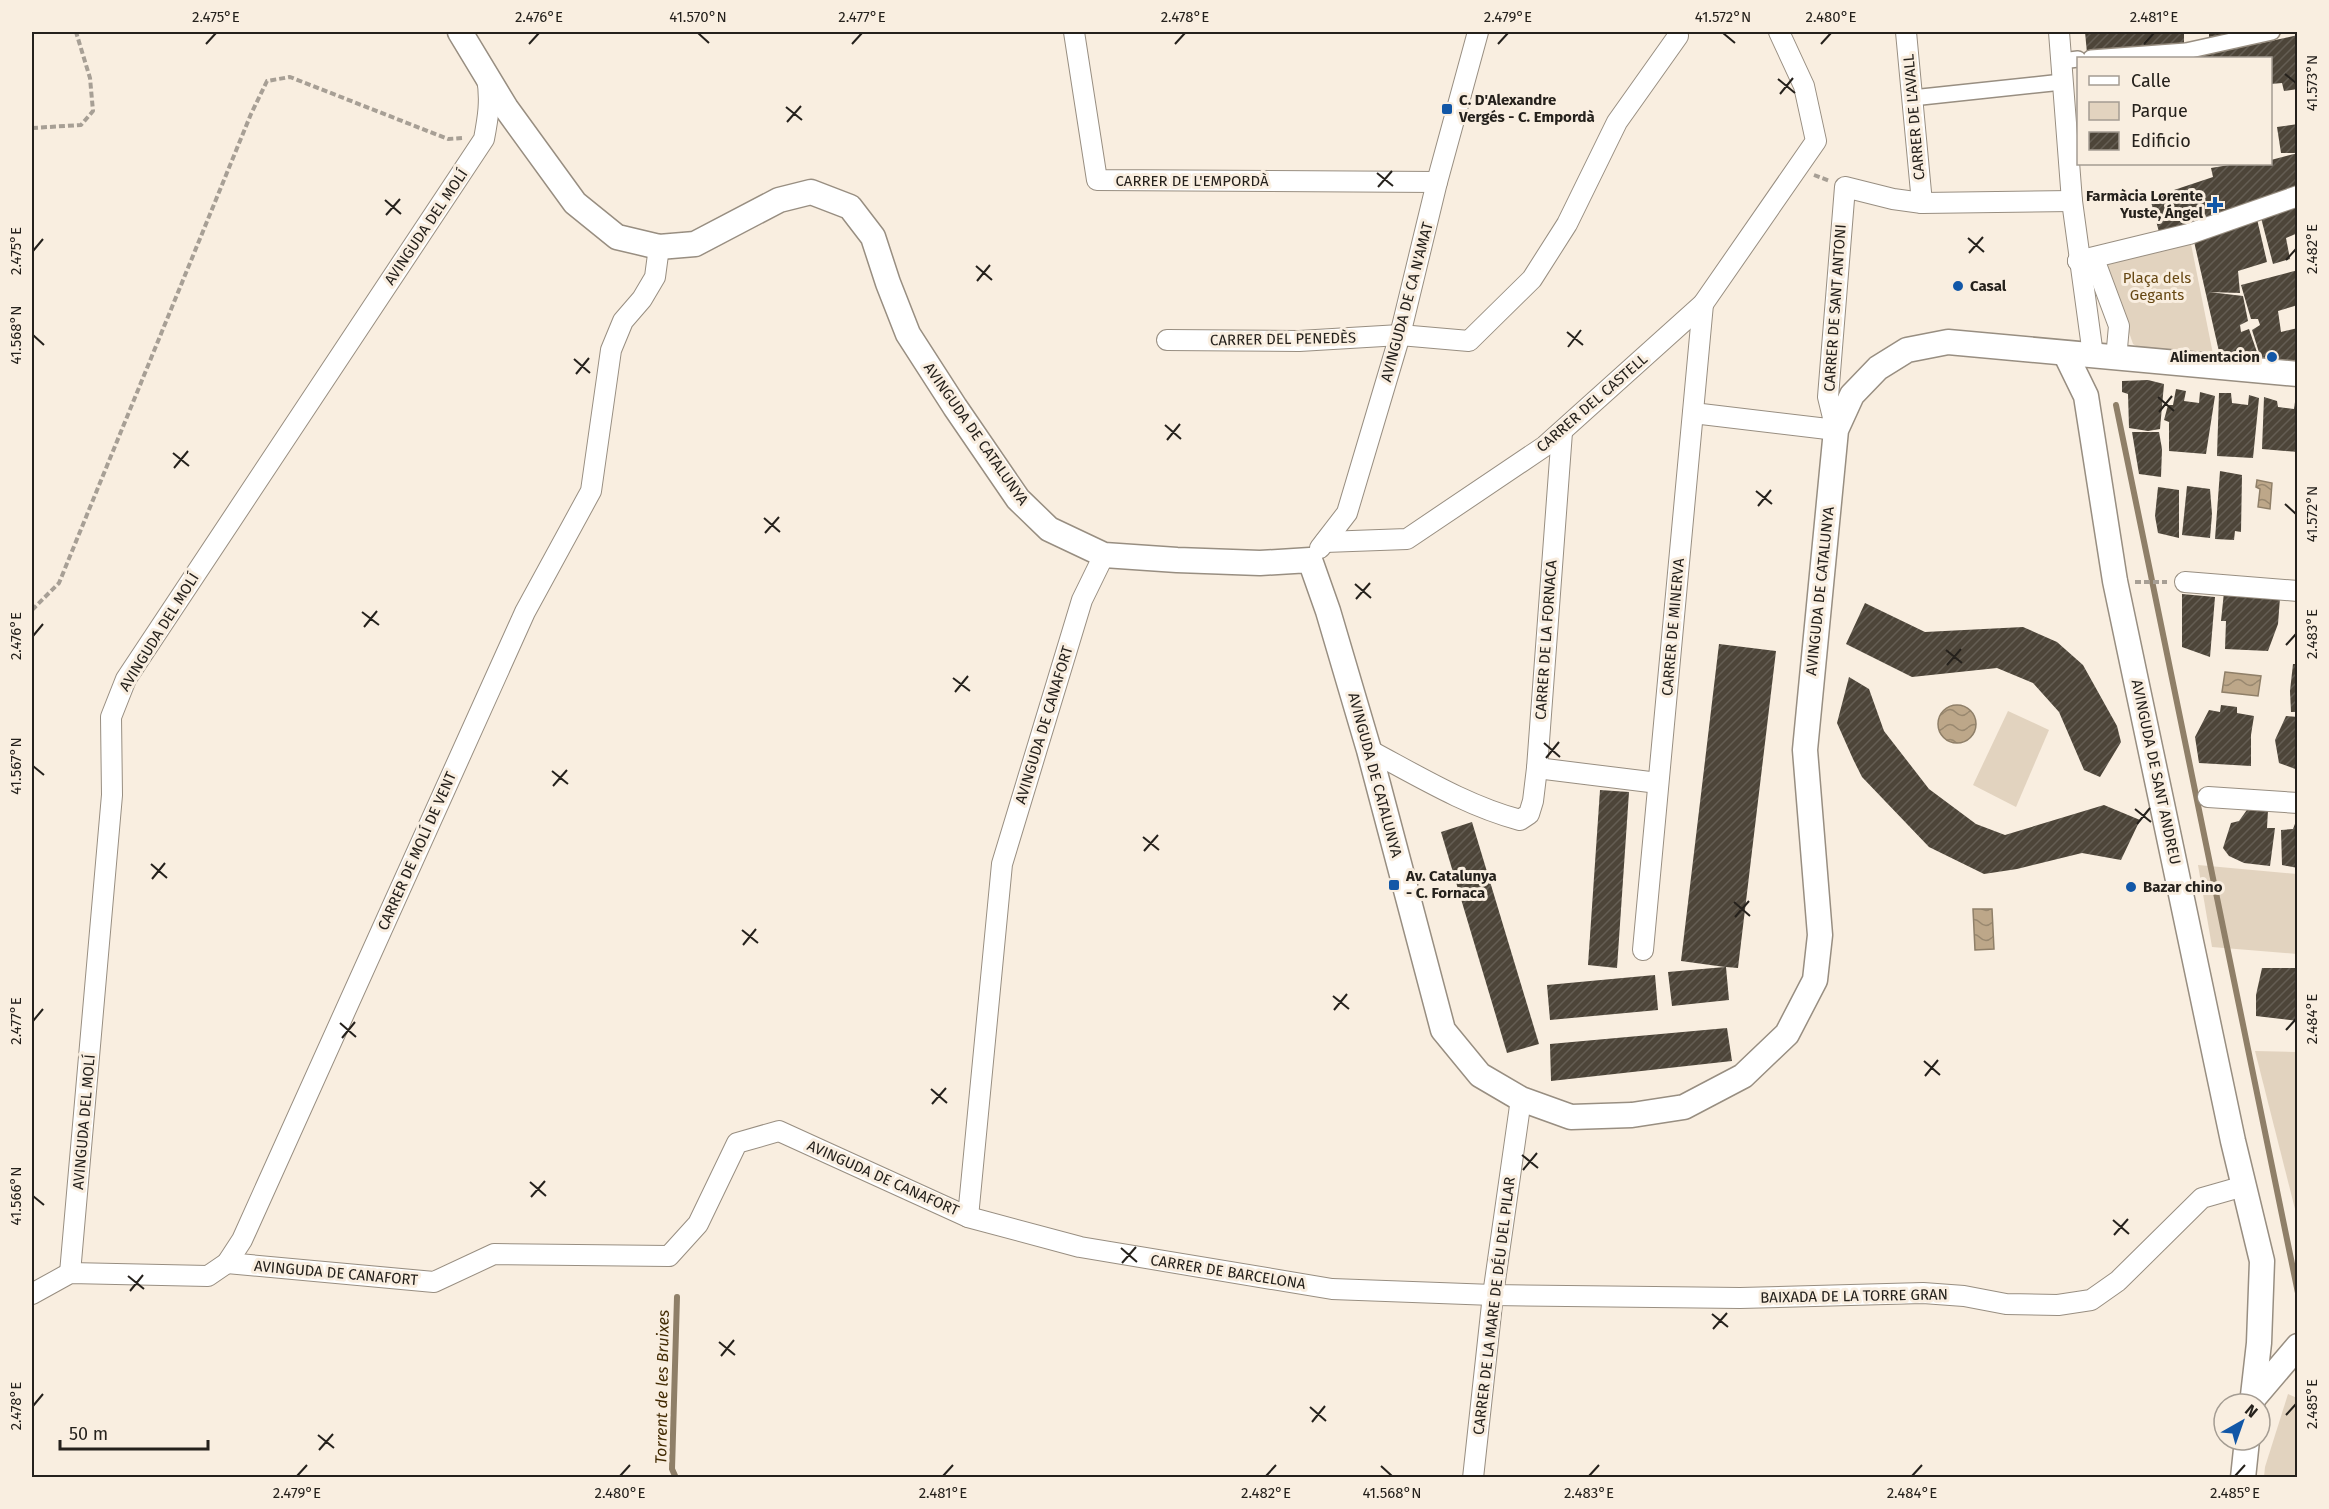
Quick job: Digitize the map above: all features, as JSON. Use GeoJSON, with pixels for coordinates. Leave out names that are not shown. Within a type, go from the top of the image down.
{"type":"FeatureCollection","features":[{"type":"Feature","properties":{"kind":"street","name":"AVINGUDA DE CATALUNYA"},"geometry":{"type":"LineString","coordinates":[[460,32],[506,108],[575,203],[617,237],[658,247],[695,244],[779,200],[811,192],[850,207],[873,237],[908,334],[1018,500],[1048,529],[1104,555],[1248,562],[1318,551],[1328,611],[1369,750],[1443,1030],[1480,1075],[1521,1099],[1571,1117],[1632,1115],[1684,1107],[1743,1076],[1787,1034],[1815,980],[1820,935],[1805,750],[1836,429],[1852,395],[1878,368],[1907,350],[1948,342],[2298,375]]}},
{"type":"Feature","properties":{"kind":"street","name":"CARRER DE L'EMPORDÀ"},"geometry":{"type":"LineString","coordinates":[[1074,32],[1097,180],[1437,182]]}},
{"type":"Feature","properties":{"kind":"street","name":"AVINGUDA DE CA N'AMAT"},"geometry":{"type":"LineString","coordinates":[[1318,551],[1347,513],[1400,335],[1437,182],[1478,32]]}},
{"type":"Feature","properties":{"kind":"street","name":"CARRER DEL CASTELL"},"geometry":{"type":"LineString","coordinates":[[1318,551],[1407,539],[1545,447],[1703,304],[1816,141],[1804,86],[1779,32]]}},
{"type":"Feature","properties":{"kind":"street","name":"CARRER DE L'AVALL"},"geometry":{"type":"LineString","coordinates":[[1906,32],[1922,203]]}},
{"type":"Feature","properties":{"kind":"street"},"geometry":{"type":"LineString","coordinates":[[2059,32],[2070,60],[2062,82],[2079,261],[2104,357]]}},
{"type":"Feature","properties":{"kind":"street"},"geometry":{"type":"LineString","coordinates":[[2105,57],[2186,51],[2272,32]]}},
{"type":"Feature","properties":{"kind":"street","name":"CARRER DEL PENEDÈS"},"geometry":{"type":"LineString","coordinates":[[1167,340],[1299,341],[1400,335],[1469,341],[1532,279],[1568,224],[1617,122],[1678,36]]}},
{"type":"Feature","properties":{"kind":"street","name":"AVINGUDA DEL MOLÍ"},"geometry":{"type":"LineString","coordinates":[[70,1273],[112,795],[111,717],[126,680],[484,139],[490,94],[486,75]]}},
{"type":"Feature","properties":{"kind":"street"},"geometry":{"type":"LineString","coordinates":[[1912,98],[2062,82]]}},
{"type":"Feature","properties":{"kind":"street"},"geometry":{"type":"LineString","coordinates":[[1845,186],[1893,199],[1922,203],[2072,201]]}},
{"type":"Feature","properties":{"kind":"street","name":"CARRER DE SANT ANTONI"},"geometry":{"type":"LineString","coordinates":[[1836,429],[1828,397],[1845,186]]}},
{"type":"Feature","properties":{"kind":"street"},"geometry":{"type":"LineString","coordinates":[[2079,261],[2189,234],[2298,196]]}},
{"type":"Feature","properties":{"kind":"street","name":"CARRER DE MOLÍ DE VENT"},"geometry":{"type":"LineString","coordinates":[[227,1263],[252,1218],[525,612],[591,491],[610,350],[623,321],[642,299],[655,277],[658,247]]}},
{"type":"Feature","properties":{"kind":"street"},"geometry":{"type":"LineString","coordinates":[[2079,261],[2097,267],[2119,326],[2104,357]]}},
{"type":"Feature","properties":{"kind":"street","name":"CARRER DE MINERVA"},"geometry":{"type":"LineString","coordinates":[[1643,950],[1703,304]]}},
{"type":"Feature","properties":{"kind":"street","name":"AVINGUDA DE SANT ANDREU"},"geometry":{"type":"LineString","coordinates":[[2067,355],[2086,396],[2115,581],[2262,1261],[2259,1343],[2253,1392]]}},
{"type":"Feature","properties":{"kind":"street"},"geometry":{"type":"LineString","coordinates":[[1693,413],[1836,429]]}},
{"type":"Feature","properties":{"kind":"street","name":"CARRER DE LA FORNACA"},"geometry":{"type":"LineString","coordinates":[[1369,750],[1487,810],[1520,820],[1529,814],[1537,768],[1562,432]]}},
{"type":"Feature","properties":{"kind":"street","name":"AVINGUDA DE CANAFORT"},"geometry":{"type":"LineString","coordinates":[[227,1263],[434,1282],[494,1254],[669,1256],[698,1224],[737,1143],[779,1131],[968,1217],[1002,864],[1082,600],[1104,555]]}},
{"type":"Feature","properties":{"kind":"street"},"geometry":{"type":"LineString","coordinates":[[2185,582],[2298,591]]}},
{"type":"Feature","properties":{"kind":"street"},"geometry":{"type":"LineString","coordinates":[[1537,768],[1658,783]]}},
{"type":"Feature","properties":{"kind":"street"},"geometry":{"type":"LineString","coordinates":[[2208,797],[2298,803]]}},
{"type":"Feature","properties":{"kind":"street","name":"CARRER DE LA MARE DE DÉU DEL PILAR"},"geometry":{"type":"LineString","coordinates":[[1473,1478],[1493,1295],[1521,1099]]}},
{"type":"Feature","properties":{"kind":"street","name":"BAIXADA DE LA TORRE GRAN"},"geometry":{"type":"LineString","coordinates":[[1493,1295],[1740,1298],[1923,1293],[1965,1296],[2006,1304],[2058,1305],[2091,1300],[2118,1281],[2202,1198],[2244,1186]]}},
{"type":"Feature","properties":{"kind":"street","name":"CARRER DE BARCELONA"},"geometry":{"type":"LineString","coordinates":[[968,1217],[1080,1247],[1332,1289],[1493,1295]]}},
{"type":"Feature","properties":{"kind":"street"},"geometry":{"type":"LineString","coordinates":[[32,1294],[70,1273],[208,1276],[227,1263]]}},
{"type":"Feature","properties":{"kind":"street"},"geometry":{"type":"LineString","coordinates":[[2260,1392],[2298,1346]]}},
{"type":"Feature","properties":{"kind":"street"},"geometry":{"type":"LineString","coordinates":[[2243,1478],[2246,1452]]}},
{"type":"Feature","properties":{"kind":"path"},"geometry":{"type":"LineString","coordinates":[[32,128],[81,124],[93,111],[90,78],[76,32]]}},
{"type":"Feature","properties":{"kind":"path"},"geometry":{"type":"LineString","coordinates":[[32,610],[58,583],[251,114],[267,81],[290,78],[448,139],[474,138],[486,128]]}},
{"type":"Feature","properties":{"kind":"path"},"geometry":{"type":"LineString","coordinates":[[1797,169],[1845,186]]}},
{"type":"Feature","properties":{"kind":"path"},"geometry":{"type":"LineString","coordinates":[[2115,581],[2185,582]]}},
{"type":"Feature","properties":{"kind":"green space","name":"Plaça dels Gegants"},"geometry":{"type":"Polygon","coordinates":[[[2189,234],[2213,354],[2154,356],[2133,344],[2104,259],[2189,234]]]}},
{"type":"Feature","properties":{"kind":"green space"},"geometry":{"type":"Polygon","coordinates":[[[2008,711],[2049,730],[2016,807],[1973,785],[2008,711]]]}},
{"type":"Feature","properties":{"kind":"green space"},"geometry":{"type":"Polygon","coordinates":[[[2198,865],[2297,874],[2297,954],[2212,947],[2198,865]]]}},
{"type":"Feature","properties":{"kind":"green space"},"geometry":{"type":"Polygon","coordinates":[[[2255,1051],[2297,1052],[2297,1217],[2255,1051]]]}},
{"type":"Feature","properties":{"kind":"green space"},"geometry":{"type":"Polygon","coordinates":[[[2288,1394],[2297,1398],[2297,1477],[2264,1477],[2288,1394]]]}},
{"type":"Feature","properties":{"kind":"water"},"geometry":{"type":"Polygon","coordinates":[[[2257,480],[2272,483],[2270,509],[2258,507],[2260,489],[2256,487],[2257,480]]]}},
{"type":"Feature","properties":{"kind":"water"},"geometry":{"type":"Polygon","coordinates":[[[2225,672],[2261,676],[2258,696],[2222,692],[2225,672]]]}},
{"type":"Feature","properties":{"kind":"water"},"geometry":{"type":"Polygon","coordinates":[[[1957,705],[1964,706],[1970,711],[1975,717],[1975,731],[1970,737],[1964,742],[1957,743],[1950,742],[1944,737],[1939,731],[1938,724],[1939,717],[1944,711],[1950,706],[1957,705]]]}},
{"type":"Feature","properties":{"kind":"water"},"geometry":{"type":"Polygon","coordinates":[[[1973,909],[1992,909],[1994,949],[1975,950],[1973,909]]]}},
{"type":"Feature","properties":{"kind":"building"},"geometry":{"type":"Polygon","coordinates":[[[2085,32],[2184,32],[2184,44],[2087,53],[2085,32]]]}},
{"type":"Feature","properties":{"kind":"building"},"geometry":{"type":"Polygon","coordinates":[[[2209,32],[2226,32],[2226,35],[2209,37],[2209,32]]]}},
{"type":"Feature","properties":{"kind":"building"},"geometry":{"type":"Polygon","coordinates":[[[2298,35],[2298,66],[2295,66],[2298,89],[2284,91],[2282,83],[2272,84],[2272,57],[2167,57],[2240,44],[2257,44],[2298,35]]]}},
{"type":"Feature","properties":{"kind":"building"},"geometry":{"type":"Polygon","coordinates":[[[2298,124],[2298,153],[2281,153],[2277,127],[2298,124]]]}},
{"type":"Feature","properties":{"kind":"building"},"geometry":{"type":"Polygon","coordinates":[[[2298,153],[2298,187],[2187,225],[2159,232],[2150,198],[2213,177],[2211,168],[2229,165],[2272,165],[2272,160],[2298,153]]]}},
{"type":"Feature","properties":{"kind":"building"},"geometry":{"type":"Polygon","coordinates":[[[2298,201],[2298,233],[2286,238],[2290,259],[2273,264],[2260,214],[2298,201]]]}},
{"type":"Feature","properties":{"kind":"building"},"geometry":{"type":"Polygon","coordinates":[[[2257,219],[2267,262],[2238,271],[2240,293],[2209,292],[2243,296],[2248,321],[2240,325],[2241,332],[2249,329],[2259,358],[2220,356],[2193,237],[2257,219]]]}},
{"type":"Feature","properties":{"kind":"building"},"geometry":{"type":"Polygon","coordinates":[[[2298,270],[2298,305],[2278,311],[2281,332],[2298,328],[2298,364],[2262,362],[2252,330],[2260,325],[2258,319],[2251,319],[2241,285],[2298,270]]]}},
{"type":"Feature","properties":{"kind":"building"},"geometry":{"type":"Polygon","coordinates":[[[2148,380],[2164,384],[2160,429],[2148,431],[2129,428],[2128,394],[2122,392],[2122,381],[2148,380]]]}},
{"type":"Feature","properties":{"kind":"building"},"geometry":{"type":"Polygon","coordinates":[[[2176,389],[2186,391],[2184,401],[2199,403],[2200,392],[2215,396],[2206,454],[2169,451],[2169,422],[2164,420],[2168,405],[2173,405],[2176,389]]]}},
{"type":"Feature","properties":{"kind":"building"},"geometry":{"type":"Polygon","coordinates":[[[2219,393],[2231,393],[2232,403],[2248,405],[2249,395],[2259,398],[2253,458],[2217,456],[2219,393]]]}},
{"type":"Feature","properties":{"kind":"building"},"geometry":{"type":"Polygon","coordinates":[[[2296,395],[2298,452],[2262,449],[2264,397],[2277,401],[2278,407],[2294,409],[2296,395]]]}},
{"type":"Feature","properties":{"kind":"building"},"geometry":{"type":"Polygon","coordinates":[[[2132,432],[2159,432],[2162,449],[2161,477],[2139,474],[2132,432]]]}},
{"type":"Feature","properties":{"kind":"building"},"geometry":{"type":"Polygon","coordinates":[[[2220,471],[2242,475],[2241,532],[2235,531],[2234,540],[2215,539],[2220,471]]]}},
{"type":"Feature","properties":{"kind":"building"},"geometry":{"type":"Polygon","coordinates":[[[2187,486],[2210,489],[2212,514],[2210,538],[2182,535],[2187,486]]]}},
{"type":"Feature","properties":{"kind":"building"},"geometry":{"type":"Polygon","coordinates":[[[2158,487],[2179,490],[2179,538],[2158,533],[2155,516],[2158,487]]]}},
{"type":"Feature","properties":{"kind":"building"},"geometry":{"type":"Polygon","coordinates":[[[2224,592],[2280,598],[2278,624],[2268,651],[2225,649],[2226,621],[2221,621],[2224,592]]]}},
{"type":"Feature","properties":{"kind":"building"},"geometry":{"type":"Polygon","coordinates":[[[2182,594],[2215,597],[2210,657],[2182,647],[2182,594]]]}},
{"type":"Feature","properties":{"kind":"building"},"geometry":{"type":"Polygon","coordinates":[[[1865,603],[1925,632],[2023,627],[2057,642],[2083,665],[2117,726],[2121,742],[2100,777],[2084,770],[2059,712],[2033,683],[1997,668],[1912,677],[1846,644],[1865,603]]]}},
{"type":"Feature","properties":{"kind":"building"},"geometry":{"type":"Polygon","coordinates":[[[1719,644],[1776,651],[1738,968],[1726,967],[1729,1000],[1672,1006],[1668,972],[1725,967],[1681,961],[1719,644]]]}},
{"type":"Feature","properties":{"kind":"building"},"geometry":{"type":"Polygon","coordinates":[[[2293,664],[2298,664],[2298,712],[2291,712],[2290,691],[2293,664]]]}},
{"type":"Feature","properties":{"kind":"building"},"geometry":{"type":"Polygon","coordinates":[[[1849,677],[1869,689],[1884,731],[1929,789],[1976,824],[2005,835],[2104,805],[2140,820],[2121,860],[2082,853],[2017,869],[1984,874],[1929,847],[1862,777],[1853,759],[1837,723],[1849,677]]]}},
{"type":"Feature","properties":{"kind":"building"},"geometry":{"type":"Polygon","coordinates":[[[2221,705],[2237,707],[2237,713],[2254,716],[2251,735],[2251,766],[2199,763],[2195,737],[2209,710],[2220,712],[2221,705]]]}},
{"type":"Feature","properties":{"kind":"building"},"geometry":{"type":"Polygon","coordinates":[[[2286,716],[2298,717],[2298,770],[2279,763],[2275,740],[2286,716]]]}},
{"type":"Feature","properties":{"kind":"building"},"geometry":{"type":"Polygon","coordinates":[[[1600,790],[1629,792],[1617,968],[1588,965],[1600,790]]]}},
{"type":"Feature","properties":{"kind":"building"},"geometry":{"type":"Polygon","coordinates":[[[2249,807],[2268,810],[2267,828],[2275,828],[2270,866],[2244,863],[2229,856],[2223,848],[2231,823],[2239,821],[2249,807]]]}},
{"type":"Feature","properties":{"kind":"building"},"geometry":{"type":"Polygon","coordinates":[[[2298,816],[2298,868],[2282,865],[2281,830],[2293,829],[2298,816]]]}},
{"type":"Feature","properties":{"kind":"building"},"geometry":{"type":"Polygon","coordinates":[[[1472,822],[1539,1044],[1507,1053],[1441,832],[1472,822]]]}},
{"type":"Feature","properties":{"kind":"building"},"geometry":{"type":"Polygon","coordinates":[[[2262,968],[2298,968],[2298,1021],[2256,1016],[2256,995],[2262,968]]]}},
{"type":"Feature","properties":{"kind":"building"},"geometry":{"type":"Polygon","coordinates":[[[1655,975],[1658,1010],[1550,1020],[1547,985],[1655,975]]]}},
{"type":"Feature","properties":{"kind":"building"},"geometry":{"type":"Polygon","coordinates":[[[1727,1028],[1732,1061],[1551,1081],[1550,1044],[1727,1028]]]}},
{"type":"Feature","properties":{"kind":"waterway"},"geometry":{"type":"LineString","coordinates":[[2116,405],[2298,1293]]}},
{"type":"Feature","properties":{"kind":"waterway","name":"Torrent de les Bruixes"},"geometry":{"type":"LineString","coordinates":[[676,1478],[672,1469],[677,1297]]}},
{"type":"Feature","properties":{"kind":"place","name":"C. D'Alexandre Vergés - C. Empordà"},"geometry":{"type":"Point","coordinates":[1447,109]}},
{"type":"Feature","properties":{"kind":"place","name":"Farmàcia Lorente Yuste, Ángel"},"geometry":{"type":"Point","coordinates":[2215,205]}},
{"type":"Feature","properties":{"kind":"place","name":"Casal"},"geometry":{"type":"Point","coordinates":[1958,286]}},
{"type":"Feature","properties":{"kind":"place","name":"Alimentacion"},"geometry":{"type":"Point","coordinates":[2272,357]}},
{"type":"Feature","properties":{"kind":"place","name":"Av. Catalunya - C. Fornaca"},"geometry":{"type":"Point","coordinates":[1394,885]}},
{"type":"Feature","properties":{"kind":"place","name":"Bazar chino"},"geometry":{"type":"Point","coordinates":[2131,887]}}]}
